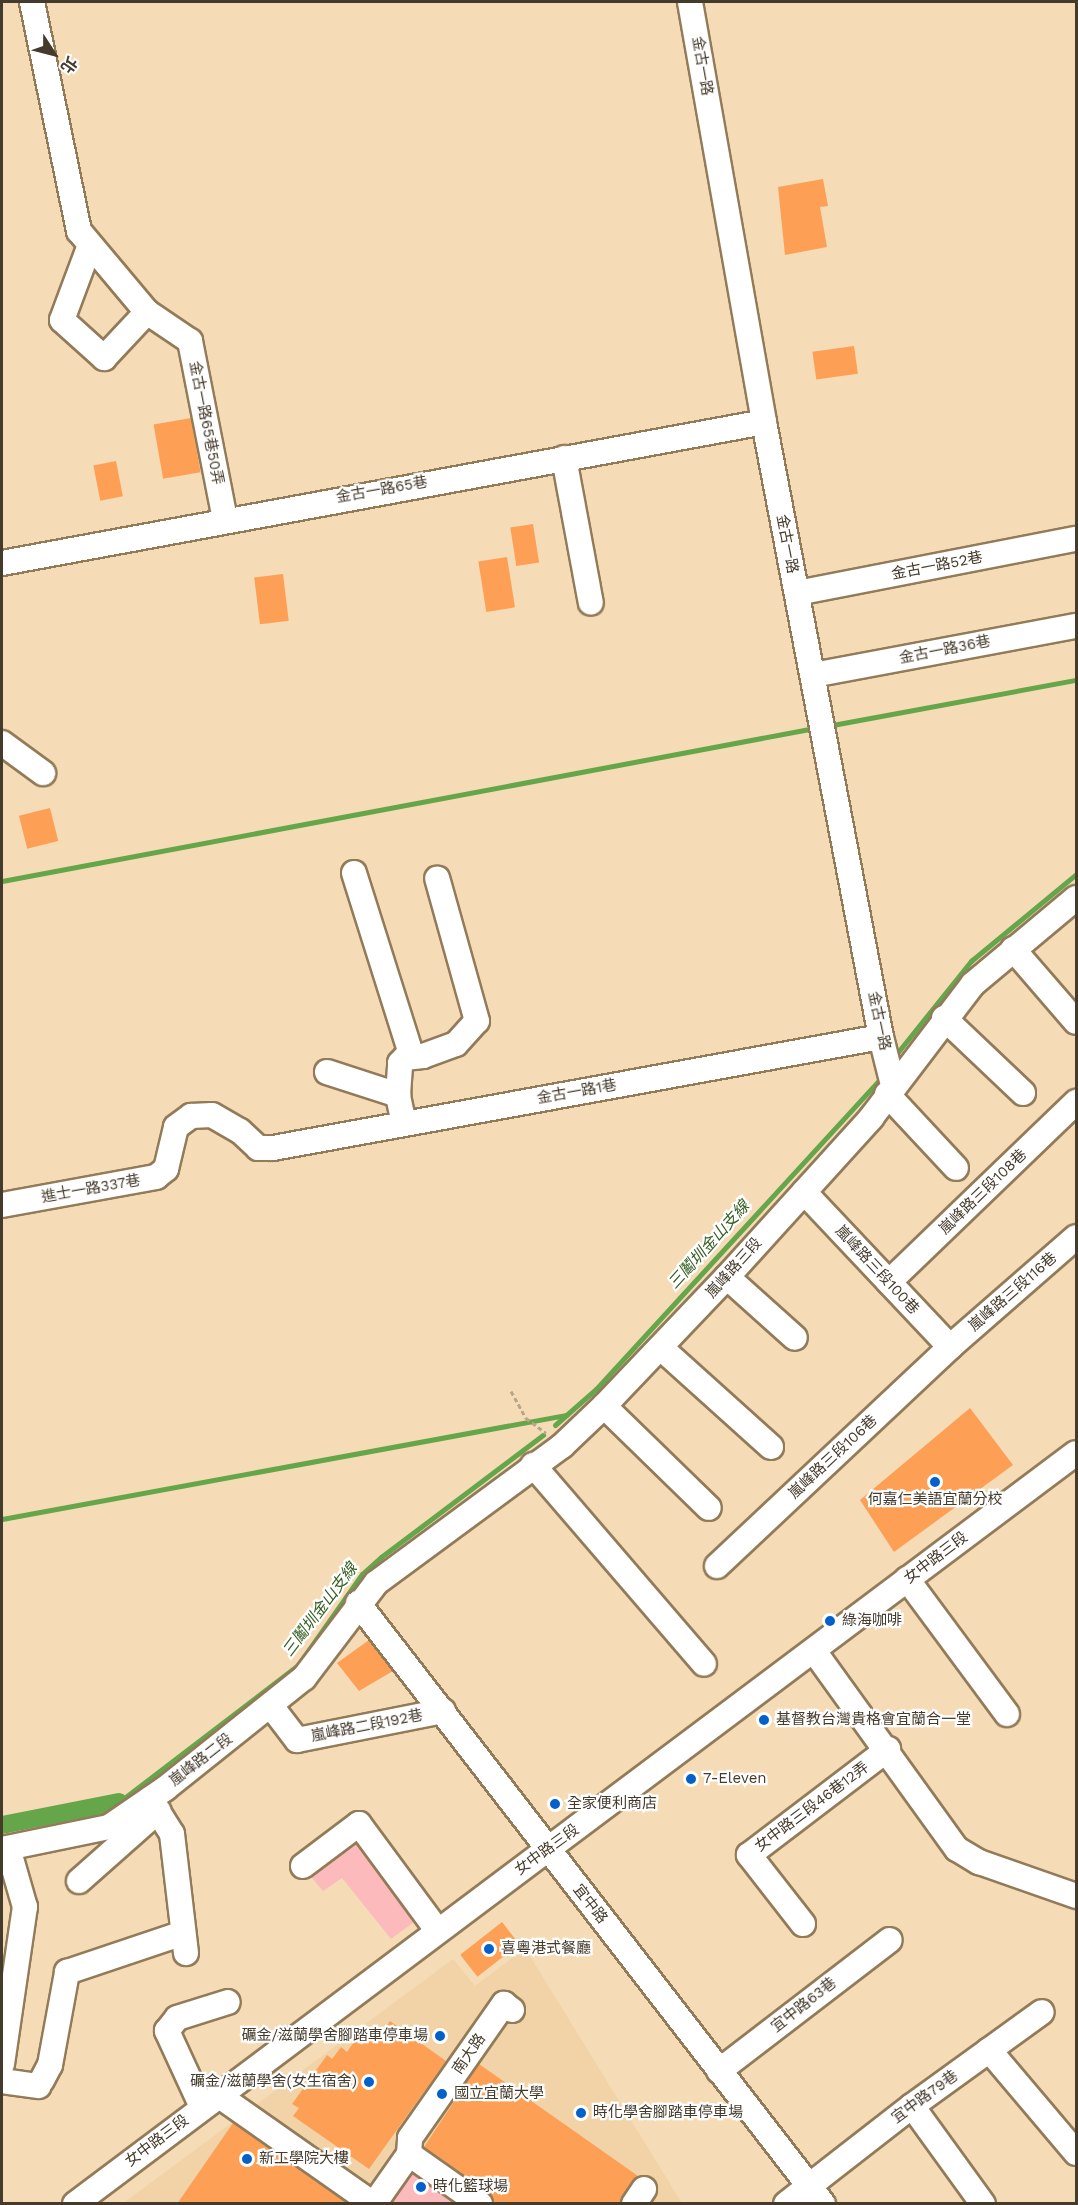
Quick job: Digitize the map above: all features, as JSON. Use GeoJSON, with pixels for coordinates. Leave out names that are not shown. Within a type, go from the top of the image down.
{"type":"FeatureCollection","features":[{"type":"Feature","properties":{"kind":"street"},"geometry":{"type":"LineString","coordinates":[[32,2],[84,238],[62,320],[104,358],[147,312]]}},
{"type":"Feature","properties":{"kind":"street","name":"金古一路"},"geometry":{"type":"LineString","coordinates":[[690,2],[764,422],[890,1090]]}},
{"type":"Feature","properties":{"kind":"street","name":"金古一路65巷50弄"},"geometry":{"type":"LineString","coordinates":[[84,238],[147,312],[190,341],[225,519]]}},
{"type":"Feature","properties":{"kind":"street","name":"金古一路65巷"},"geometry":{"type":"LineString","coordinates":[[2,563],[225,519],[764,422]]}},
{"type":"Feature","properties":{"kind":"street"},"geometry":{"type":"LineString","coordinates":[[564,458],[591,603]]}},
{"type":"Feature","properties":{"kind":"street","name":"金古一路52巷"},"geometry":{"type":"LineString","coordinates":[[797,593],[1077,539]]}},
{"type":"Feature","properties":{"kind":"street","name":"金古一路36巷"},"geometry":{"type":"LineString","coordinates":[[813,675],[1077,626]]}},
{"type":"Feature","properties":{"kind":"street"},"geometry":{"type":"LineString","coordinates":[[2,743],[43,773]]}},
{"type":"Feature","properties":{"kind":"street"},"geometry":{"type":"LineString","coordinates":[[354,873],[412,1057]]}},
{"type":"Feature","properties":{"kind":"street"},"geometry":{"type":"LineString","coordinates":[[404,1124],[398,1095],[400,1063],[412,1057],[456,1044],[477,1021],[436,878]]}},
{"type":"Feature","properties":{"kind":"street","name":"嵐峰路三段"},"geometry":{"type":"LineString","coordinates":[[358,1603],[376,1583],[428,1541],[561,1446],[604,1406],[728,1277],[804,1192],[890,1090],[944,1018],[973,984],[1077,898]]}},
{"type":"Feature","properties":{"kind":"street"},"geometry":{"type":"LineString","coordinates":[[1013,950],[1077,1022]]}},
{"type":"Feature","properties":{"kind":"street"},"geometry":{"type":"LineString","coordinates":[[944,1018],[1023,1093]]}},
{"type":"Feature","properties":{"kind":"street","name":"金古一路1巷"},"geometry":{"type":"LineString","coordinates":[[273,1148],[881,1037]]}},
{"type":"Feature","properties":{"kind":"street"},"geometry":{"type":"LineString","coordinates":[[327,1072],[398,1095]]}},
{"type":"Feature","properties":{"kind":"street"},"geometry":{"type":"LineString","coordinates":[[890,1090],[956,1167]]}},
{"type":"Feature","properties":{"kind":"street","name":"嵐峰路三段108巷"},"geometry":{"type":"LineString","coordinates":[[889,1282],[1077,1102]]}},
{"type":"Feature","properties":{"kind":"street","name":"進士一路337巷"},"geometry":{"type":"LineString","coordinates":[[2,1205],[156,1177],[166,1169],[176,1127],[191,1116],[212,1115],[240,1131],[258,1149],[273,1148]]}},
{"type":"Feature","properties":{"kind":"street","name":"嵐峰路三段100巷"},"geometry":{"type":"LineString","coordinates":[[804,1192],[950,1347]]}},
{"type":"Feature","properties":{"kind":"street","name":"嵐峰路三段116巷"},"geometry":{"type":"LineString","coordinates":[[950,1347],[1077,1237]]}},
{"type":"Feature","properties":{"kind":"street"},"geometry":{"type":"LineString","coordinates":[[728,1277],[795,1338]]}},
{"type":"Feature","properties":{"kind":"street","name":"嵐峰路三段106巷"},"geometry":{"type":"LineString","coordinates":[[717,1566],[950,1347]]}},
{"type":"Feature","properties":{"kind":"street"},"geometry":{"type":"LineString","coordinates":[[661,1348],[771,1447]]}},
{"type":"Feature","properties":{"kind":"street"},"geometry":{"type":"LineString","coordinates":[[604,1406],[709,1508]]}},
{"type":"Feature","properties":{"kind":"street","name":"女中路三段"},"geometry":{"type":"LineString","coordinates":[[75,2204],[907,1579],[1075,1459]]}},
{"type":"Feature","properties":{"kind":"street"},"geometry":{"type":"LineString","coordinates":[[533,1465],[704,1664]]}},
{"type":"Feature","properties":{"kind":"street"},"geometry":{"type":"LineString","coordinates":[[907,1579],[1007,1714]]}},
{"type":"Feature","properties":{"kind":"street","name":"嵐峰路二段"},"geometry":{"type":"LineString","coordinates":[[5,1849],[90,1834],[154,1805],[304,1678],[358,1603]]}},
{"type":"Feature","properties":{"kind":"street","name":"宜中路"},"geometry":{"type":"LineString","coordinates":[[358,1603],[816,2195]]}},
{"type":"Feature","properties":{"kind":"street"},"geometry":{"type":"LineString","coordinates":[[814,1651],[888,1749],[957,1849],[979,1862],[1077,1896]]}},
{"type":"Feature","properties":{"kind":"street","name":"嵐峰路二段192巷"},"geometry":{"type":"LineString","coordinates":[[271,1706],[297,1740],[443,1711]]}},
{"type":"Feature","properties":{"kind":"street","name":"女中路三段46巷12弄"},"geometry":{"type":"LineString","coordinates":[[803,1924],[749,1855],[888,1749]]}},
{"type":"Feature","properties":{"kind":"street"},"geometry":{"type":"LineString","coordinates":[[2,2080],[41,2083],[50,2066],[68,1972],[184,1943],[172,1834],[154,1805],[79,1881]]}},
{"type":"Feature","properties":{"kind":"street"},"geometry":{"type":"LineString","coordinates":[[303,1866],[359,1824],[438,1931]]}},
{"type":"Feature","properties":{"kind":"street"},"geometry":{"type":"LineString","coordinates":[[2,2064],[25,1907],[5,1849]]}},
{"type":"Feature","properties":{"kind":"street","name":"宜中路63巷"},"geometry":{"type":"LineString","coordinates":[[719,2071],[890,1940]]}},
{"type":"Feature","properties":{"kind":"street"},"geometry":{"type":"LineString","coordinates":[[228,2002],[177,2018],[167,2031],[188,2084],[210,2101],[374,2204]]}},
{"type":"Feature","properties":{"kind":"street","name":"南大路"},"geometry":{"type":"LineString","coordinates":[[374,2204],[409,2154],[410,2138],[504,2004],[512,2010]]}},
{"type":"Feature","properties":{"kind":"street","name":"宜中路79巷"},"geometry":{"type":"LineString","coordinates":[[786,2204],[816,2195],[912,2106],[1042,2012]]}},
{"type":"Feature","properties":{"kind":"street"},"geometry":{"type":"LineString","coordinates":[[989,2050],[1077,2152]]}},
{"type":"Feature","properties":{"kind":"street"},"geometry":{"type":"LineString","coordinates":[[912,2106],[982,2204]]}},
{"type":"Feature","properties":{"kind":"street"},"geometry":{"type":"LineString","coordinates":[[409,2154],[480,2204]]}},
{"type":"Feature","properties":{"kind":"path"},"geometry":{"type":"LineString","coordinates":[[511,1391],[526,1418],[561,1446]]}},
{"type":"Feature","properties":{"kind":"shaded area"},"geometry":{"type":"Polygon","coordinates":[[[357,1835],[418,1919],[391,1939],[342,1878],[323,1891],[308,1873],[357,1835]]]}},
{"type":"Feature","properties":{"kind":"shaded area","name":"國立宜蘭大學"},"geometry":{"type":"Polygon","coordinates":[[[525,1948],[682,2203],[122,2204],[453,1959],[475,1986],[525,1948]]]}},
{"type":"Feature","properties":{"kind":"shaded area","name":"時化籃球場"},"geometry":{"type":"Polygon","coordinates":[[[421,2167],[473,2204],[381,2204],[404,2171],[421,2167]]]}},
{"type":"Feature","properties":{"kind":"building"},"geometry":{"type":"Polygon","coordinates":[[[823,179],[828,206],[820,207],[827,247],[785,255],[778,187],[823,179]]]}},
{"type":"Feature","properties":{"kind":"building"},"geometry":{"type":"Polygon","coordinates":[[[854,346],[858,374],[816,380],[812,352],[854,346]]]}},
{"type":"Feature","properties":{"kind":"building"},"geometry":{"type":"Polygon","coordinates":[[[191,418],[201,472],[163,479],[154,425],[191,418]]]}},
{"type":"Feature","properties":{"kind":"building"},"geometry":{"type":"Polygon","coordinates":[[[116,461],[123,496],[100,501],[93,465],[116,461]]]}},
{"type":"Feature","properties":{"kind":"building"},"geometry":{"type":"Polygon","coordinates":[[[533,524],[539,563],[516,566],[510,528],[533,524]]]}},
{"type":"Feature","properties":{"kind":"building"},"geometry":{"type":"Polygon","coordinates":[[[507,557],[515,607],[486,612],[478,562],[507,557]]]}},
{"type":"Feature","properties":{"kind":"building"},"geometry":{"type":"Polygon","coordinates":[[[283,574],[289,621],[260,624],[254,578],[283,574]]]}},
{"type":"Feature","properties":{"kind":"building"},"geometry":{"type":"Polygon","coordinates":[[[50,808],[58,841],[27,849],[19,816],[50,808]]]}},
{"type":"Feature","properties":{"kind":"building","name":"何嘉仁美語宜蘭分校"},"geometry":{"type":"Polygon","coordinates":[[[970,1408],[1013,1465],[894,1552],[860,1500],[970,1408]]]}},
{"type":"Feature","properties":{"kind":"building"},"geometry":{"type":"Polygon","coordinates":[[[369,1640],[393,1671],[359,1691],[337,1663],[369,1640]]]}},
{"type":"Feature","properties":{"kind":"building","name":"喜粵港式餐廳"},"geometry":{"type":"Polygon","coordinates":[[[502,1922],[519,1944],[477,1977],[460,1955],[502,1922]]]}},
{"type":"Feature","properties":{"kind":"building","name":"礪金/滋蘭學舍(女生宿舍)"},"geometry":{"type":"Polygon","coordinates":[[[390,2021],[446,2061],[369,2169],[293,2116],[299,2108],[292,2104],[327,2055],[332,2059],[341,2047],[347,2052],[355,2040],[362,2045],[370,2034],[378,2039],[390,2021]]]}},
{"type":"Feature","properties":{"kind":"building"},"geometry":{"type":"Polygon","coordinates":[[[479,2064],[638,2176],[620,2204],[496,2204],[488,2192],[424,2147],[479,2064]]]}},
{"type":"Feature","properties":{"kind":"building","name":"新工學院大樓"},"geometry":{"type":"Polygon","coordinates":[[[233,2123],[348,2204],[177,2204],[233,2123]]]}},
{"type":"Feature","properties":{"kind":"waterway"},"geometry":{"type":"LineString","coordinates":[[827,726],[1076,680]]}},
{"type":"Feature","properties":{"kind":"waterway"},"geometry":{"type":"LineString","coordinates":[[2,881],[815,728]]}},
{"type":"Feature","properties":{"kind":"waterway","name":"三鬮圳金山支線"},"geometry":{"type":"LineString","coordinates":[[898,1052],[971,961],[1076,874]]}},
{"type":"Feature","properties":{"kind":"waterway","name":"三鬮圳金山支線"},"geometry":{"type":"LineString","coordinates":[[555,1425],[596,1389],[879,1080]]}},
{"type":"Feature","properties":{"kind":"waterway"},"geometry":{"type":"LineString","coordinates":[[2,1519],[566,1415]]}},
{"type":"Feature","properties":{"kind":"waterway","name":"三鬮圳金山支線"},"geometry":{"type":"LineString","coordinates":[[119,1802],[298,1665],[362,1574],[381,1557],[543,1435]]}},
{"type":"Feature","properties":{"kind":"waterway"},"geometry":{"type":"LineString","coordinates":[[2,1825],[119,1802]]}},
{"type":"Feature","properties":{"kind":"place","name":"何嘉仁美語宜蘭分校"},"geometry":{"type":"Point","coordinates":[935,1482]}},
{"type":"Feature","properties":{"kind":"place","name":"綠海咖啡"},"geometry":{"type":"Point","coordinates":[830,1621]}},
{"type":"Feature","properties":{"kind":"place","name":"基督教台灣貴格會宜蘭合一堂"},"geometry":{"type":"Point","coordinates":[764,1720]}},
{"type":"Feature","properties":{"kind":"place","name":"7-Eleven"},"geometry":{"type":"Point","coordinates":[691,1779]}},
{"type":"Feature","properties":{"kind":"place","name":"全家便利商店"},"geometry":{"type":"Point","coordinates":[555,1804]}},
{"type":"Feature","properties":{"kind":"place","name":"喜粵港式餐廳"},"geometry":{"type":"Point","coordinates":[489,1949]}},
{"type":"Feature","properties":{"kind":"place","name":"礪金/滋蘭學舍腳踏車停車場"},"geometry":{"type":"Point","coordinates":[440,2036]}},
{"type":"Feature","properties":{"kind":"place","name":"礪金/滋蘭學舍(女生宿舍)"},"geometry":{"type":"Point","coordinates":[369,2082]}},
{"type":"Feature","properties":{"kind":"place","name":"國立宜蘭大學"},"geometry":{"type":"Point","coordinates":[442,2094]}},
{"type":"Feature","properties":{"kind":"place","name":"時化學舍腳踏車停車場"},"geometry":{"type":"Point","coordinates":[581,2113]}},
{"type":"Feature","properties":{"kind":"place","name":"新工學院大樓"},"geometry":{"type":"Point","coordinates":[247,2159]}},
{"type":"Feature","properties":{"kind":"place","name":"時化籃球場"},"geometry":{"type":"Point","coordinates":[421,2187]}}]}
